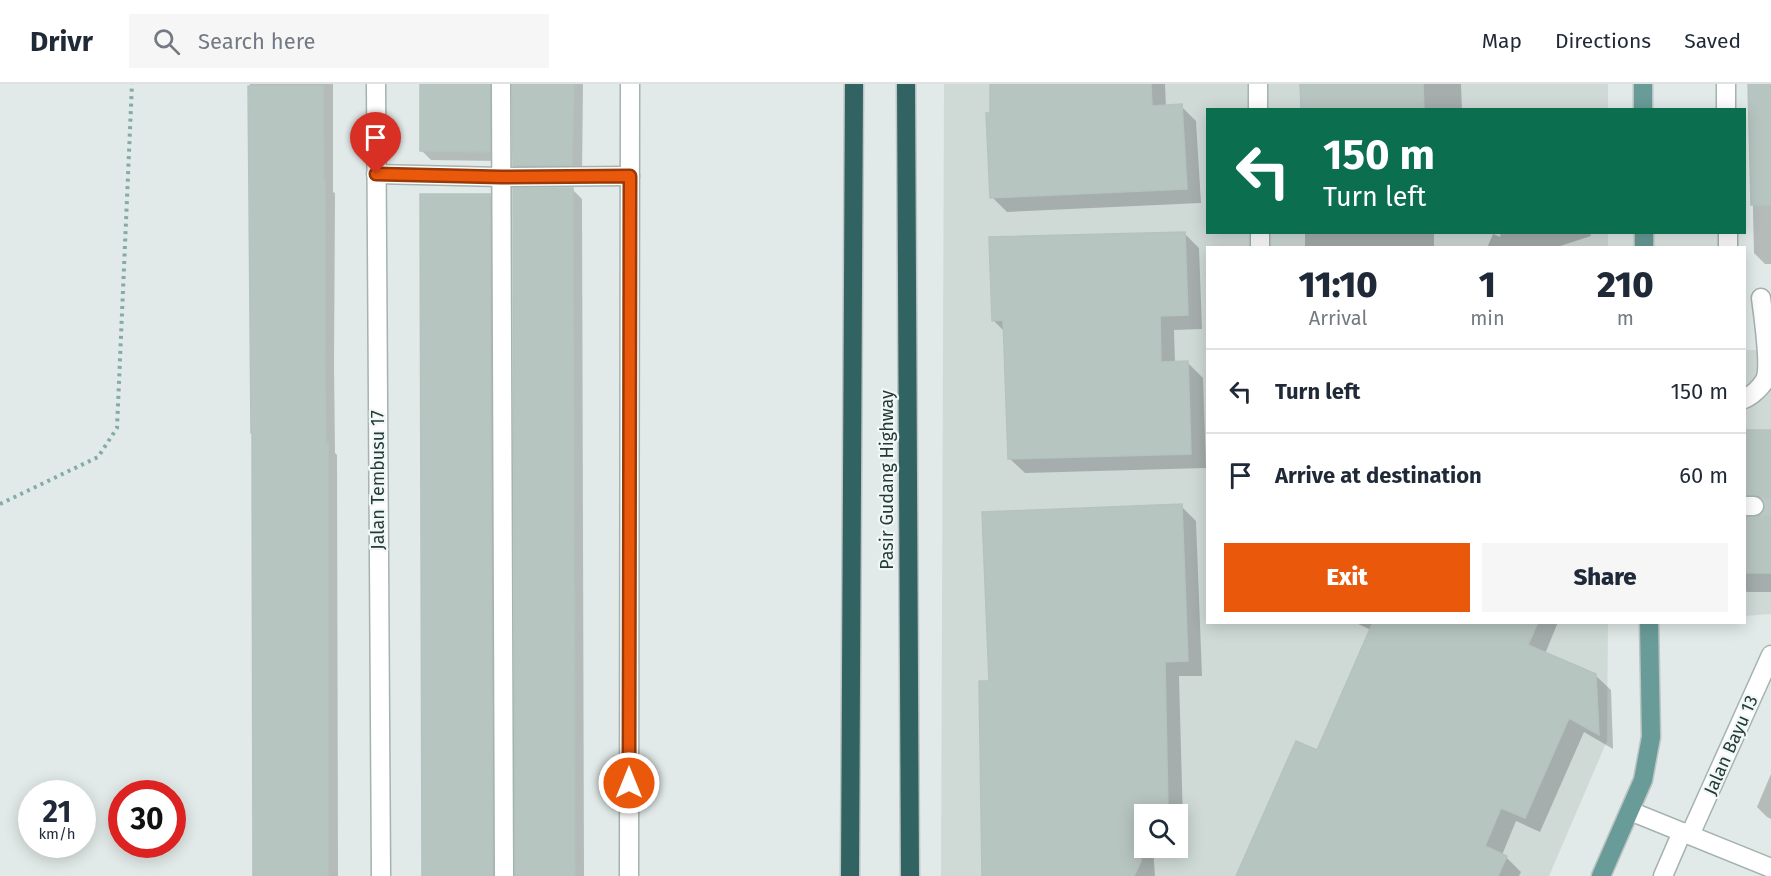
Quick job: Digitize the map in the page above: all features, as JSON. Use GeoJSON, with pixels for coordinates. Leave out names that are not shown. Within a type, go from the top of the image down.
{"type":"FeatureCollection","features":[{"type":"Feature","properties":{"kind":"highway","name":"Pasir Gudang Highway"},"geometry":{"type":"LineString","coordinates":[[850,876],[854,84]]}},
{"type":"Feature","properties":{"kind":"highway","name":"Pasir Gudang Highway"},"geometry":{"type":"LineString","coordinates":[[906,84],[910,876]]}},
{"type":"Feature","properties":{"kind":"main road"},"geometry":{"type":"LineString","coordinates":[[1643,84],[1643,108]]}},
{"type":"Feature","properties":{"kind":"main road"},"geometry":{"type":"LineString","coordinates":[[1601,876],[1643,780],[1651,737],[1649,624]]}},
{"type":"Feature","properties":{"kind":"street","name":"Jalan Tembusu 17"},"geometry":{"type":"LineString","coordinates":[[376,84],[381,876]]}},
{"type":"Feature","properties":{"kind":"street"},"geometry":{"type":"LineString","coordinates":[[501,84],[504,876]]}},
{"type":"Feature","properties":{"kind":"street"},"geometry":{"type":"LineString","coordinates":[[629,876],[630,84]]}},
{"type":"Feature","properties":{"kind":"street"},"geometry":{"type":"LineString","coordinates":[[1258,84],[1258,108]]}},
{"type":"Feature","properties":{"kind":"street"},"geometry":{"type":"LineString","coordinates":[[1726,84],[1726,108]]}},
{"type":"Feature","properties":{"kind":"street"},"geometry":{"type":"LineString","coordinates":[[376,174],[501,177],[630,176]]}},
{"type":"Feature","properties":{"kind":"street"},"geometry":{"type":"LineString","coordinates":[[1746,398],[1751,396],[1766,378],[1768,357],[1759,297]]}},
{"type":"Feature","properties":{"kind":"street","name":"Jalan Bayu 13"},"geometry":{"type":"LineString","coordinates":[[1663,876],[1771,655]]}},
{"type":"Feature","properties":{"kind":"street"},"geometry":{"type":"LineString","coordinates":[[1630,811],[1771,868]]}},
{"type":"Feature","properties":{"kind":"path"},"geometry":{"type":"LineString","coordinates":[[0,504],[98,456],[117,428],[132,84]]}},
{"type":"Feature","properties":{"kind":"shaded area"},"geometry":{"type":"Polygon","coordinates":[[[944,84],[1608,84],[1608,108],[1206,108],[1206,234],[1608,234],[1608,246],[1206,246],[1206,624],[1608,624],[1607,741],[1549,876],[941,876],[944,84]]]}},
{"type":"Feature","properties":{"kind":"shaded area"},"geometry":{"type":"Polygon","coordinates":[[[1746,350],[1771,350],[1771,614],[1746,616],[1746,350]]]}},
{"type":"Feature","properties":{"kind":"building"},"geometry":{"type":"Polygon","coordinates":[[[420,84],[490,84],[490,152],[420,151],[420,84]]]}},
{"type":"Feature","properties":{"kind":"building"},"geometry":{"type":"Polygon","coordinates":[[[512,84],[574,84],[572,165],[513,166],[512,84]]]}},
{"type":"Feature","properties":{"kind":"building"},"geometry":{"type":"Polygon","coordinates":[[[990,84],[1151,84],[1152,106],[1182,104],[1187,189],[990,198],[986,113],[990,113],[990,84]]]}},
{"type":"Feature","properties":{"kind":"building"},"geometry":{"type":"Polygon","coordinates":[[[1300,84],[1423,84],[1424,108],[1301,108],[1300,84]]]}},
{"type":"Feature","properties":{"kind":"building"},"geometry":{"type":"Polygon","coordinates":[[[1748,84],[1771,84],[1771,205],[1751,205],[1748,84]]]}},
{"type":"Feature","properties":{"kind":"building"},"geometry":{"type":"Polygon","coordinates":[[[248,86],[323,86],[326,443],[328,443],[328,876],[253,876],[252,433],[248,86]]]}},
{"type":"Feature","properties":{"kind":"building"},"geometry":{"type":"Polygon","coordinates":[[[513,188],[573,188],[575,876],[515,876],[513,188]]]}},
{"type":"Feature","properties":{"kind":"building"},"geometry":{"type":"Polygon","coordinates":[[[420,194],[490,194],[493,876],[422,876],[420,194]]]}},
{"type":"Feature","properties":{"kind":"building"},"geometry":{"type":"Polygon","coordinates":[[[1185,232],[1188,315],[1160,316],[1161,362],[1188,361],[1191,454],[1008,459],[1003,320],[992,321],[989,237],[1185,232]]]}},
{"type":"Feature","properties":{"kind":"building"},"geometry":{"type":"Polygon","coordinates":[[[1746,430],[1771,430],[1771,573],[1746,573],[1746,517],[1759,516],[1763,512],[1765,507],[1759,496],[1746,495],[1746,430]]]}},
{"type":"Feature","properties":{"kind":"building"},"geometry":{"type":"Polygon","coordinates":[[[1182,504],[1188,661],[1165,662],[1168,804],[1134,804],[1134,858],[1141,858],[1141,861],[1134,876],[982,876],[979,681],[989,681],[982,512],[1182,504]]]}},
{"type":"Feature","properties":{"kind":"building"},"geometry":{"type":"Polygon","coordinates":[[[1372,624],[1537,624],[1528,645],[1596,674],[1599,735],[1569,718],[1525,818],[1501,808],[1485,846],[1507,856],[1498,876],[1236,876],[1296,741],[1317,750],[1372,624]]]}},
{"type":"Feature","properties":{"kind":"tunnel"},"geometry":{"type":"LineString","coordinates":[[1754,506],[1771,507]]}},
{"type":"Feature","properties":{"kind":"route"},"geometry":{"type":"LineString","coordinates":[[376,174],[501,177],[630,176],[629,783]]}}]}
